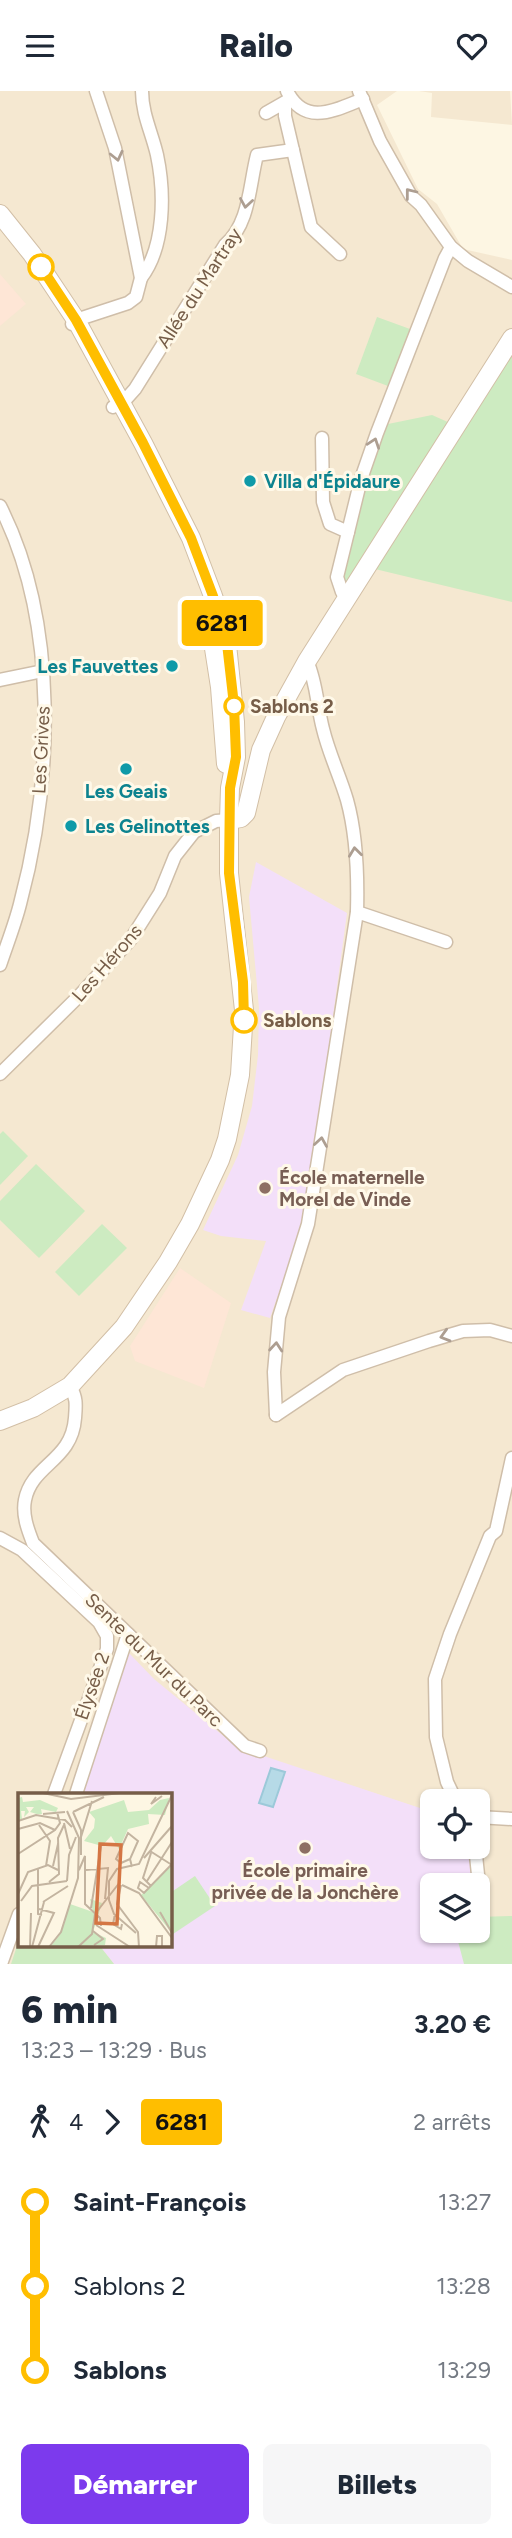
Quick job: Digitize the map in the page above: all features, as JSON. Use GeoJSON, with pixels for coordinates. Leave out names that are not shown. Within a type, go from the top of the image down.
{"type":"FeatureCollection","features":[{"type":"Feature","properties":{"kind":"street"},"geometry":{"type":"LineString","coordinates":[[96,91],[116,148],[141,278]]}},
{"type":"Feature","properties":{"kind":"street"},"geometry":{"type":"LineString","coordinates":[[73,324],[128,303],[136,297],[141,278],[150,267],[160,240],[161,209],[157,157],[145,119],[142,91]]}},
{"type":"Feature","properties":{"kind":"street"},"geometry":{"type":"LineString","coordinates":[[288,97],[315,114],[323,114],[361,95],[393,167],[411,196],[421,205],[451,247],[468,261],[512,287]]}},
{"type":"Feature","properties":{"kind":"street"},"geometry":{"type":"LineString","coordinates":[[266,113],[288,97]]}},
{"type":"Feature","properties":{"kind":"street"},"geometry":{"type":"LineString","coordinates":[[288,97],[284,109],[311,227],[340,254]]}},
{"type":"Feature","properties":{"kind":"street","name":"Allée du Martray"},"geometry":{"type":"LineString","coordinates":[[116,405],[135,389],[225,245],[236,235],[246,212],[257,155],[293,150]]}},
{"type":"Feature","properties":{"kind":"street"},"geometry":{"type":"LineString","coordinates":[[0,214],[32,254],[191,538],[226,635],[236,757],[230,788],[229,873],[243,982],[244,1020],[240,1075],[227,1139],[190,1224],[168,1262],[124,1327],[70,1386],[33,1408],[0,1421]]}},
{"type":"Feature","properties":{"kind":"street"},"geometry":{"type":"LineString","coordinates":[[0,226],[73,324]]}},
{"type":"Feature","properties":{"kind":"street"},"geometry":{"type":"LineString","coordinates":[[349,596],[342,592],[337,577],[361,479],[451,247]]}},
{"type":"Feature","properties":{"kind":"street"},"geometry":{"type":"LineString","coordinates":[[229,820],[241,818],[246,813],[261,750],[307,661],[512,338]]}},
{"type":"Feature","properties":{"kind":"street"},"geometry":{"type":"LineString","coordinates":[[322,438],[323,502],[330,524],[348,532]]}},
{"type":"Feature","properties":{"kind":"street","name":"Les Grives"},"geometry":{"type":"LineString","coordinates":[[0,506],[23,559],[39,631],[45,749],[34,838],[20,904],[0,965]]}},
{"type":"Feature","properties":{"kind":"street"},"geometry":{"type":"LineString","coordinates":[[307,661],[313,674],[320,720],[329,753],[347,801],[356,865],[357,912],[308,1224],[279,1317],[274,1372],[276,1415],[343,1370],[417,1345],[463,1331],[490,1331],[512,1336]]}},
{"type":"Feature","properties":{"kind":"street"},"geometry":{"type":"LineString","coordinates":[[0,680],[43,671]]}},
{"type":"Feature","properties":{"kind":"street","name":"Les Hérons"},"geometry":{"type":"LineString","coordinates":[[0,1074],[79,996],[131,939],[154,904],[175,856],[194,831],[216,821],[229,820]]}},
{"type":"Feature","properties":{"kind":"street"},"geometry":{"type":"LineString","coordinates":[[357,912],[446,941]]}},
{"type":"Feature","properties":{"kind":"street","name":"Sente du Mur du Parc"},"geometry":{"type":"LineString","coordinates":[[70,1386],[77,1398],[75,1427],[68,1445],[38,1474],[30,1485],[25,1500],[26,1524],[33,1543],[245,1746],[260,1751]]}},
{"type":"Feature","properties":{"kind":"street"},"geometry":{"type":"LineString","coordinates":[[450,1789],[436,1737],[435,1679],[457,1616],[490,1536],[496,1531],[512,1458]]}},
{"type":"Feature","properties":{"kind":"street","name":"Élysée 2"},"geometry":{"type":"LineString","coordinates":[[0,1538],[22,1550],[99,1622],[107,1636],[107,1649],[54,1793]]}},
{"type":"Feature","properties":{"kind":"street"},"geometry":{"type":"LineString","coordinates":[[76,1793],[128,1634]]}},
{"type":"Feature","properties":{"kind":"street"},"geometry":{"type":"LineString","coordinates":[[490,1818],[512,1819]]}},
{"type":"Feature","properties":{"kind":"street"},"geometry":{"type":"LineString","coordinates":[[1,1964],[18,1917]]}},
{"type":"Feature","properties":{"kind":"shaded area"},"geometry":{"type":"Polygon","coordinates":[[[0,91],[397,91],[377,105],[418,189],[437,204],[463,249],[512,260],[512,1964],[0,1964],[0,91]]]}},
{"type":"Feature","properties":{"kind":"shaded area"},"geometry":{"type":"Polygon","coordinates":[[[419,91],[510,91],[512,125],[431,117],[432,93],[419,91]]]}},
{"type":"Feature","properties":{"kind":"shaded area"},"geometry":{"type":"Polygon","coordinates":[[[0,274],[26,304],[0,326],[0,274]]]}},
{"type":"Feature","properties":{"kind":"shaded area"},"geometry":{"type":"Polygon","coordinates":[[[256,862],[347,913],[306,1215],[270,1318],[241,1310],[266,1241],[221,1236],[203,1230],[238,1155],[252,1106],[258,1055],[259,1008],[249,897],[256,862]]]}},
{"type":"Feature","properties":{"kind":"shaded area"},"geometry":{"type":"Polygon","coordinates":[[[180,1268],[231,1303],[204,1388],[135,1361],[130,1346],[180,1268]]]}},
{"type":"Feature","properties":{"kind":"shaded area"},"geometry":{"type":"Polygon","coordinates":[[[128,1652],[154,1679],[237,1747],[420,1808],[420,1859],[473,1859],[475,1873],[420,1873],[420,1943],[472,1943],[470,1964],[114,1964],[101,1947],[172,1947],[172,1793],[70,1793],[128,1652]]]}},
{"type":"Feature","properties":{"kind":"green space"},"geometry":{"type":"Polygon","coordinates":[[[377,317],[410,329],[388,386],[356,374],[377,317]]]}},
{"type":"Feature","properties":{"kind":"green space"},"geometry":{"type":"Polygon","coordinates":[[[512,354],[512,602],[375,569],[512,354]]]}},
{"type":"Feature","properties":{"kind":"green space"},"geometry":{"type":"Polygon","coordinates":[[[432,415],[450,423],[352,586],[342,579],[362,494],[382,432],[388,424],[432,415]]]}},
{"type":"Feature","properties":{"kind":"green space"},"geometry":{"type":"Polygon","coordinates":[[[3,1131],[28,1156],[0,1185],[0,1134],[3,1131]]]}},
{"type":"Feature","properties":{"kind":"green space"},"geometry":{"type":"Polygon","coordinates":[[[36,1164],[85,1211],[39,1258],[0,1220],[0,1201],[36,1164]]]}},
{"type":"Feature","properties":{"kind":"green space"},"geometry":{"type":"Polygon","coordinates":[[[102,1224],[127,1248],[79,1296],[55,1272],[102,1224]]]}},
{"type":"Feature","properties":{"kind":"green space"},"geometry":{"type":"Polygon","coordinates":[[[195,1876],[215,1906],[172,1935],[172,1892],[195,1876]]]}},
{"type":"Feature","properties":{"kind":"green space"},"geometry":{"type":"Polygon","coordinates":[[[512,1916],[512,1964],[464,1964],[458,1943],[490,1943],[490,1917],[512,1916]]]}},
{"type":"Feature","properties":{"kind":"green space"},"geometry":{"type":"Polygon","coordinates":[[[18,1943],[18,1947],[101,1947],[114,1964],[11,1964],[18,1943]]]}},
{"type":"Feature","properties":{"kind":"water"},"geometry":{"type":"Polygon","coordinates":[[[271,1768],[285,1772],[273,1807],[259,1803],[271,1768]]]}},
{"type":"Feature","properties":{"kind":"bus line","name":"6281"},"geometry":{"type":"LineString","coordinates":[[41,267],[76,320],[191,538],[226,635],[234,705],[236,757],[230,788],[229,873],[243,982],[244,1020]]}},
{"type":"Feature","properties":{"kind":"place","name":"Villa d'Épidaure"},"geometry":{"type":"Point","coordinates":[250,481]}},
{"type":"Feature","properties":{"kind":"place","name":"Les Fauvettes"},"geometry":{"type":"Point","coordinates":[172,666]}},
{"type":"Feature","properties":{"kind":"place","name":"Sablons 2"},"geometry":{"type":"Point","coordinates":[234,706]}},
{"type":"Feature","properties":{"kind":"place","name":"Les Geais"},"geometry":{"type":"Point","coordinates":[126,769]}},
{"type":"Feature","properties":{"kind":"place","name":"Les Gelinottes"},"geometry":{"type":"Point","coordinates":[71,826]}},
{"type":"Feature","properties":{"kind":"place","name":"Sablons"},"geometry":{"type":"Point","coordinates":[244,1020]}},
{"type":"Feature","properties":{"kind":"place","name":"École maternelle Morel de Vinde"},"geometry":{"type":"Point","coordinates":[265,1188]}},
{"type":"Feature","properties":{"kind":"place","name":"École primaire privée de la Jonchère"},"geometry":{"type":"Point","coordinates":[305,1848]}}]}
